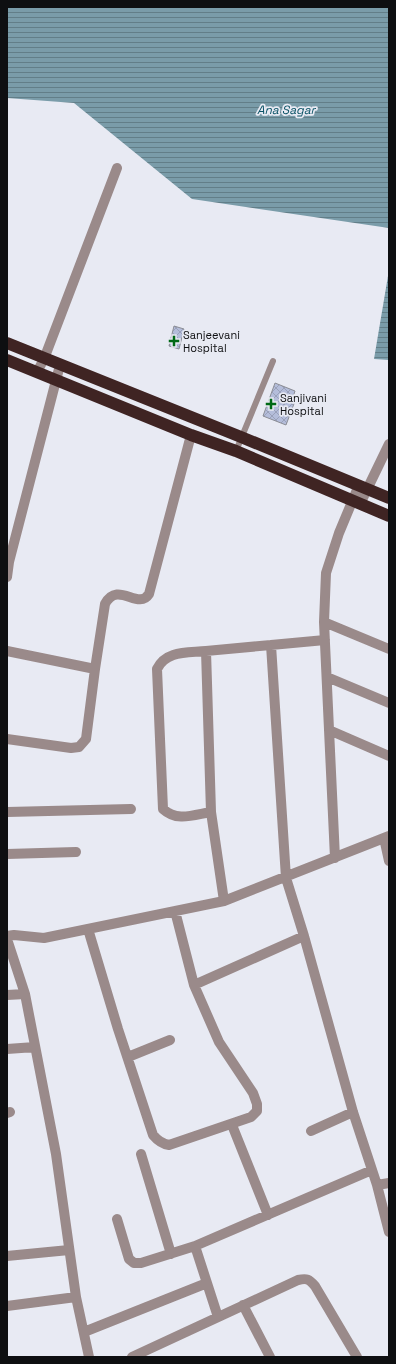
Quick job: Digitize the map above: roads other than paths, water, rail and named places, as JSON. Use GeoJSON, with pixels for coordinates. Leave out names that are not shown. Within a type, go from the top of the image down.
{"type":"FeatureCollection","features":[{"type":"Feature","properties":{"kind":"highway"},"geometry":{"type":"LineString","coordinates":[[7,343],[242,437],[389,498]]}},
{"type":"Feature","properties":{"kind":"highway"},"geometry":{"type":"LineString","coordinates":[[7,360],[191,435],[236,451],[389,516]]}},
{"type":"Feature","properties":{"kind":"street"},"geometry":{"type":"LineString","coordinates":[[37,372],[44,359],[117,168]]}},
{"type":"Feature","properties":{"kind":"street"},"geometry":{"type":"LineString","coordinates":[[7,577],[8,562],[55,379],[60,365]]}},
{"type":"Feature","properties":{"kind":"street"},"geometry":{"type":"LineString","coordinates":[[7,739],[71,748],[79,747],[86,739],[105,604],[108,598],[117,594],[141,600],[146,598],[149,594],[191,435]]}},
{"type":"Feature","properties":{"kind":"street"},"geometry":{"type":"LineString","coordinates":[[335,858],[324,622],[326,573],[339,533],[389,444]]}},
{"type":"Feature","properties":{"kind":"street"},"geometry":{"type":"LineString","coordinates":[[324,622],[389,649]]}},
{"type":"Feature","properties":{"kind":"street"},"geometry":{"type":"LineString","coordinates":[[211,812],[176,817],[163,810],[157,669],[160,663],[171,655],[325,640]]}},
{"type":"Feature","properties":{"kind":"street"},"geometry":{"type":"LineString","coordinates":[[271,645],[286,878],[304,936],[353,1112],[377,1185],[389,1232]]}},
{"type":"Feature","properties":{"kind":"street"},"geometry":{"type":"LineString","coordinates":[[7,651],[95,669]]}},
{"type":"Feature","properties":{"kind":"street"},"geometry":{"type":"LineString","coordinates":[[206,652],[211,812],[224,901]]}},
{"type":"Feature","properties":{"kind":"street"},"geometry":{"type":"LineString","coordinates":[[327,677],[389,703]]}},
{"type":"Feature","properties":{"kind":"street"},"geometry":{"type":"LineString","coordinates":[[329,730],[389,756]]}},
{"type":"Feature","properties":{"kind":"street"},"geometry":{"type":"LineString","coordinates":[[7,812],[131,809]]}},
{"type":"Feature","properties":{"kind":"street"},"geometry":{"type":"LineString","coordinates":[[89,1357],[76,1297],[56,1154],[25,994],[7,938],[14,935],[44,938],[224,901],[286,878],[387,837],[389,861]]}},
{"type":"Feature","properties":{"kind":"street"},"geometry":{"type":"LineString","coordinates":[[7,854],[76,852]]}},
{"type":"Feature","properties":{"kind":"street"},"geometry":{"type":"LineString","coordinates":[[88,929],[118,1029],[153,1135],[158,1141],[169,1145],[232,1125],[251,1117],[257,1111],[257,1104],[252,1093],[218,1042],[194,985],[175,911]]}},
{"type":"Feature","properties":{"kind":"street"},"geometry":{"type":"LineString","coordinates":[[194,985],[304,936]]}},
{"type":"Feature","properties":{"kind":"street"},"geometry":{"type":"LineString","coordinates":[[7,995],[25,994]]}},
{"type":"Feature","properties":{"kind":"street"},"geometry":{"type":"LineString","coordinates":[[128,1057],[170,1040]]}},
{"type":"Feature","properties":{"kind":"street"},"geometry":{"type":"LineString","coordinates":[[7,1049],[35,1047]]}},
{"type":"Feature","properties":{"kind":"street"},"geometry":{"type":"LineString","coordinates":[[311,1131],[353,1112]]}},
{"type":"Feature","properties":{"kind":"street"},"geometry":{"type":"LineString","coordinates":[[232,1125],[268,1215]]}},
{"type":"Feature","properties":{"kind":"street"},"geometry":{"type":"LineString","coordinates":[[142,1154],[171,1254]]}},
{"type":"Feature","properties":{"kind":"street"},"geometry":{"type":"LineString","coordinates":[[117,1219],[129,1259],[134,1263],[141,1263],[195,1246],[372,1170]]}},
{"type":"Feature","properties":{"kind":"street"},"geometry":{"type":"LineString","coordinates":[[377,1185],[389,1183]]}},
{"type":"Feature","properties":{"kind":"street"},"geometry":{"type":"LineString","coordinates":[[195,1246],[218,1316]]}},
{"type":"Feature","properties":{"kind":"street"},"geometry":{"type":"LineString","coordinates":[[7,1256],[69,1250]]}},
{"type":"Feature","properties":{"kind":"street"},"geometry":{"type":"LineString","coordinates":[[132,1357],[218,1316],[298,1280],[306,1278],[315,1286],[357,1357]]}},
{"type":"Feature","properties":{"kind":"street"},"geometry":{"type":"LineString","coordinates":[[84,1332],[207,1283]]}},
{"type":"Feature","properties":{"kind":"street"},"geometry":{"type":"LineString","coordinates":[[7,1306],[76,1297]]}},
{"type":"Feature","properties":{"kind":"street"},"geometry":{"type":"LineString","coordinates":[[243,1305],[270,1357]]}},
{"type":"Feature","properties":{"kind":"lane"},"geometry":{"type":"LineString","coordinates":[[236,451],[273,361]]}},
{"type":"Feature","properties":{"kind":"water","name":"Ana Sagar"},"geometry":{"type":"Polygon","coordinates":[[[7,7],[389,7],[389,228],[192,199],[74,103],[7,98],[7,7]]]}},
{"type":"Feature","properties":{"kind":"water"},"geometry":{"type":"Polygon","coordinates":[[[389,270],[389,360],[374,359],[389,270]]]}},
{"type":"Feature","properties":{"kind":"place","name":"Sanjeevani Hospital"},"geometry":{"type":"Point","coordinates":[174,341]}},
{"type":"Feature","properties":{"kind":"place","name":"Sanjivani Hospital"},"geometry":{"type":"Point","coordinates":[271,404]}}]}
